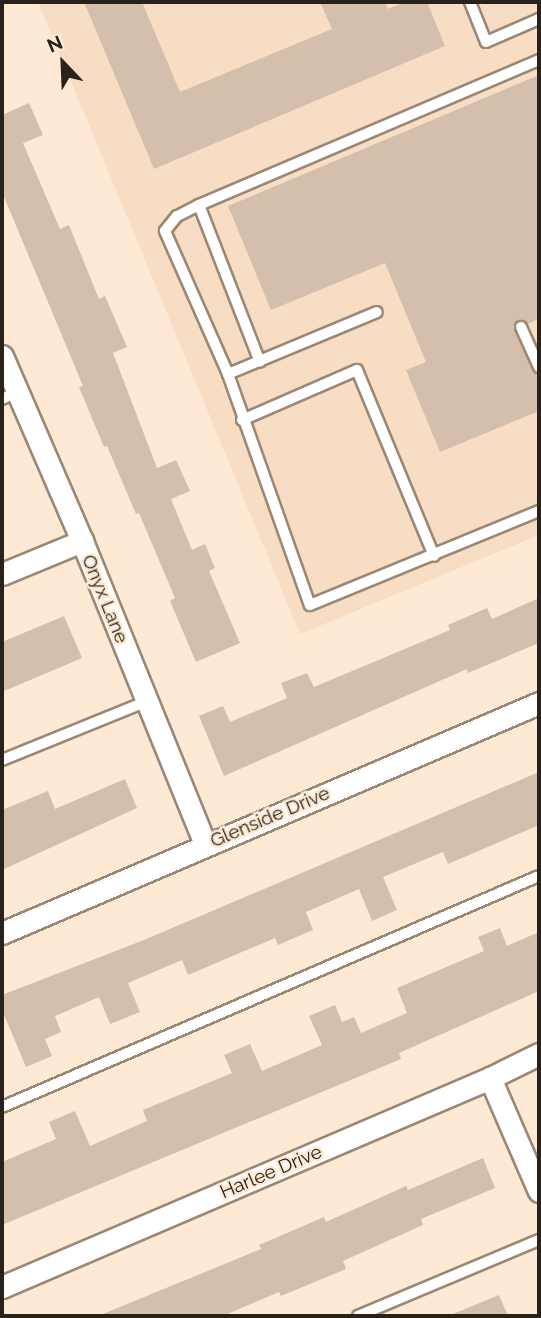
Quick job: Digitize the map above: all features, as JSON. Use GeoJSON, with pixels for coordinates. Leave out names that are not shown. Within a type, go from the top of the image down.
{"type":"FeatureCollection","features":[{"type":"Feature","properties":{"kind":"street","name":"Onyx Lane"},"geometry":{"type":"LineString","coordinates":[[2,356],[10,396],[82,541],[205,844]]}},
{"type":"Feature","properties":{"kind":"street"},"geometry":{"type":"LineString","coordinates":[[2,575],[82,541]]}},
{"type":"Feature","properties":{"kind":"street","name":"Glenside Drive"},"geometry":{"type":"LineString","coordinates":[[2,933],[539,703]]}},
{"type":"Feature","properties":{"kind":"street","name":"Harlee Drive"},"geometry":{"type":"LineString","coordinates":[[2,1287],[490,1078],[539,1054]]}},
{"type":"Feature","properties":{"kind":"street"},"geometry":{"type":"LineString","coordinates":[[490,1078],[539,1191]]}},
{"type":"Feature","properties":{"kind":"lane"},"geometry":{"type":"LineString","coordinates":[[470,2],[485,42],[539,19]]}},
{"type":"Feature","properties":{"kind":"lane"},"geometry":{"type":"LineString","coordinates":[[539,60],[199,205],[177,216],[165,231],[228,374],[242,421],[310,606],[539,511]]}},
{"type":"Feature","properties":{"kind":"lane"},"geometry":{"type":"LineString","coordinates":[[199,205],[260,362]]}},
{"type":"Feature","properties":{"kind":"lane"},"geometry":{"type":"LineString","coordinates":[[228,374],[377,312]]}},
{"type":"Feature","properties":{"kind":"lane"},"geometry":{"type":"LineString","coordinates":[[521,327],[539,367]]}},
{"type":"Feature","properties":{"kind":"lane"},"geometry":{"type":"LineString","coordinates":[[242,421],[357,370],[434,555]]}},
{"type":"Feature","properties":{"kind":"lane"},"geometry":{"type":"LineString","coordinates":[[2,760],[147,701]]}},
{"type":"Feature","properties":{"kind":"lane"},"geometry":{"type":"LineString","coordinates":[[2,1107],[539,876]]}},
{"type":"Feature","properties":{"kind":"lane"},"geometry":{"type":"LineString","coordinates":[[358,1316],[539,1240]]}},
{"type":"Feature","properties":{"kind":"shaded area"},"geometry":{"type":"Polygon","coordinates":[[[38,2],[539,2],[539,535],[300,634],[38,2]]]}},
{"type":"Feature","properties":{"kind":"building"},"geometry":{"type":"Polygon","coordinates":[[[84,2],[142,2],[180,92],[332,29],[320,2],[385,2],[388,9],[405,2],[427,2],[445,46],[154,169],[84,2]]]}},
{"type":"Feature","properties":{"kind":"building"},"geometry":{"type":"Polygon","coordinates":[[[539,75],[539,318],[528,324],[518,320],[513,327],[532,370],[539,375],[539,411],[440,452],[406,370],[426,362],[385,263],[271,310],[228,206],[539,75]]]}},
{"type":"Feature","properties":{"kind":"building"},"geometry":{"type":"Polygon","coordinates":[[[29,103],[43,135],[23,143],[60,229],[69,225],[99,299],[105,296],[127,347],[113,353],[157,468],[176,460],[190,491],[171,499],[192,550],[205,544],[215,568],[209,571],[240,643],[196,662],[170,601],[175,598],[139,513],[136,514],[107,446],[104,447],[79,387],[83,386],[2,192],[2,115],[29,103]]]}},
{"type":"Feature","properties":{"kind":"building"},"geometry":{"type":"Polygon","coordinates":[[[539,598],[539,643],[468,673],[467,669],[224,776],[199,716],[223,706],[230,722],[287,698],[281,683],[307,673],[314,687],[450,630],[448,625],[487,608],[492,619],[539,598]]]}},
{"type":"Feature","properties":{"kind":"building"},"geometry":{"type":"Polygon","coordinates":[[[64,616],[82,658],[2,692],[2,642],[64,616]]]}},
{"type":"Feature","properties":{"kind":"building"},"geometry":{"type":"Polygon","coordinates":[[[539,772],[539,825],[448,864],[443,852],[383,877],[397,910],[372,921],[359,889],[306,912],[313,930],[278,945],[275,938],[188,975],[182,960],[128,983],[140,1012],[110,1024],[99,997],[55,1016],[61,1032],[45,1039],[52,1056],[26,1067],[2,1010],[2,995],[144,940],[539,772]]]}},
{"type":"Feature","properties":{"kind":"building"},"geometry":{"type":"Polygon","coordinates":[[[125,779],[137,808],[2,870],[2,810],[48,791],[55,809],[125,779]]]}},
{"type":"Feature","properties":{"kind":"building"},"geometry":{"type":"Polygon","coordinates":[[[500,928],[507,946],[539,932],[539,991],[399,1053],[401,1059],[2,1225],[2,1162],[56,1139],[49,1122],[75,1111],[90,1146],[147,1121],[143,1110],[232,1073],[224,1055],[250,1044],[262,1071],[322,1045],[309,1016],[335,1005],[342,1022],[354,1017],[361,1033],[407,1013],[397,988],[484,951],[478,937],[500,928]]]}},
{"type":"Feature","properties":{"kind":"building"},"geometry":{"type":"Polygon","coordinates":[[[483,1158],[495,1188],[421,1219],[423,1225],[343,1261],[346,1269],[281,1296],[279,1292],[223,1316],[98,1316],[261,1249],[259,1245],[324,1217],[326,1222],[406,1186],[408,1190],[483,1158]]]}},
{"type":"Feature","properties":{"kind":"building"},"geometry":{"type":"Polygon","coordinates":[[[499,1295],[508,1316],[448,1316],[499,1295]]]}}]}
